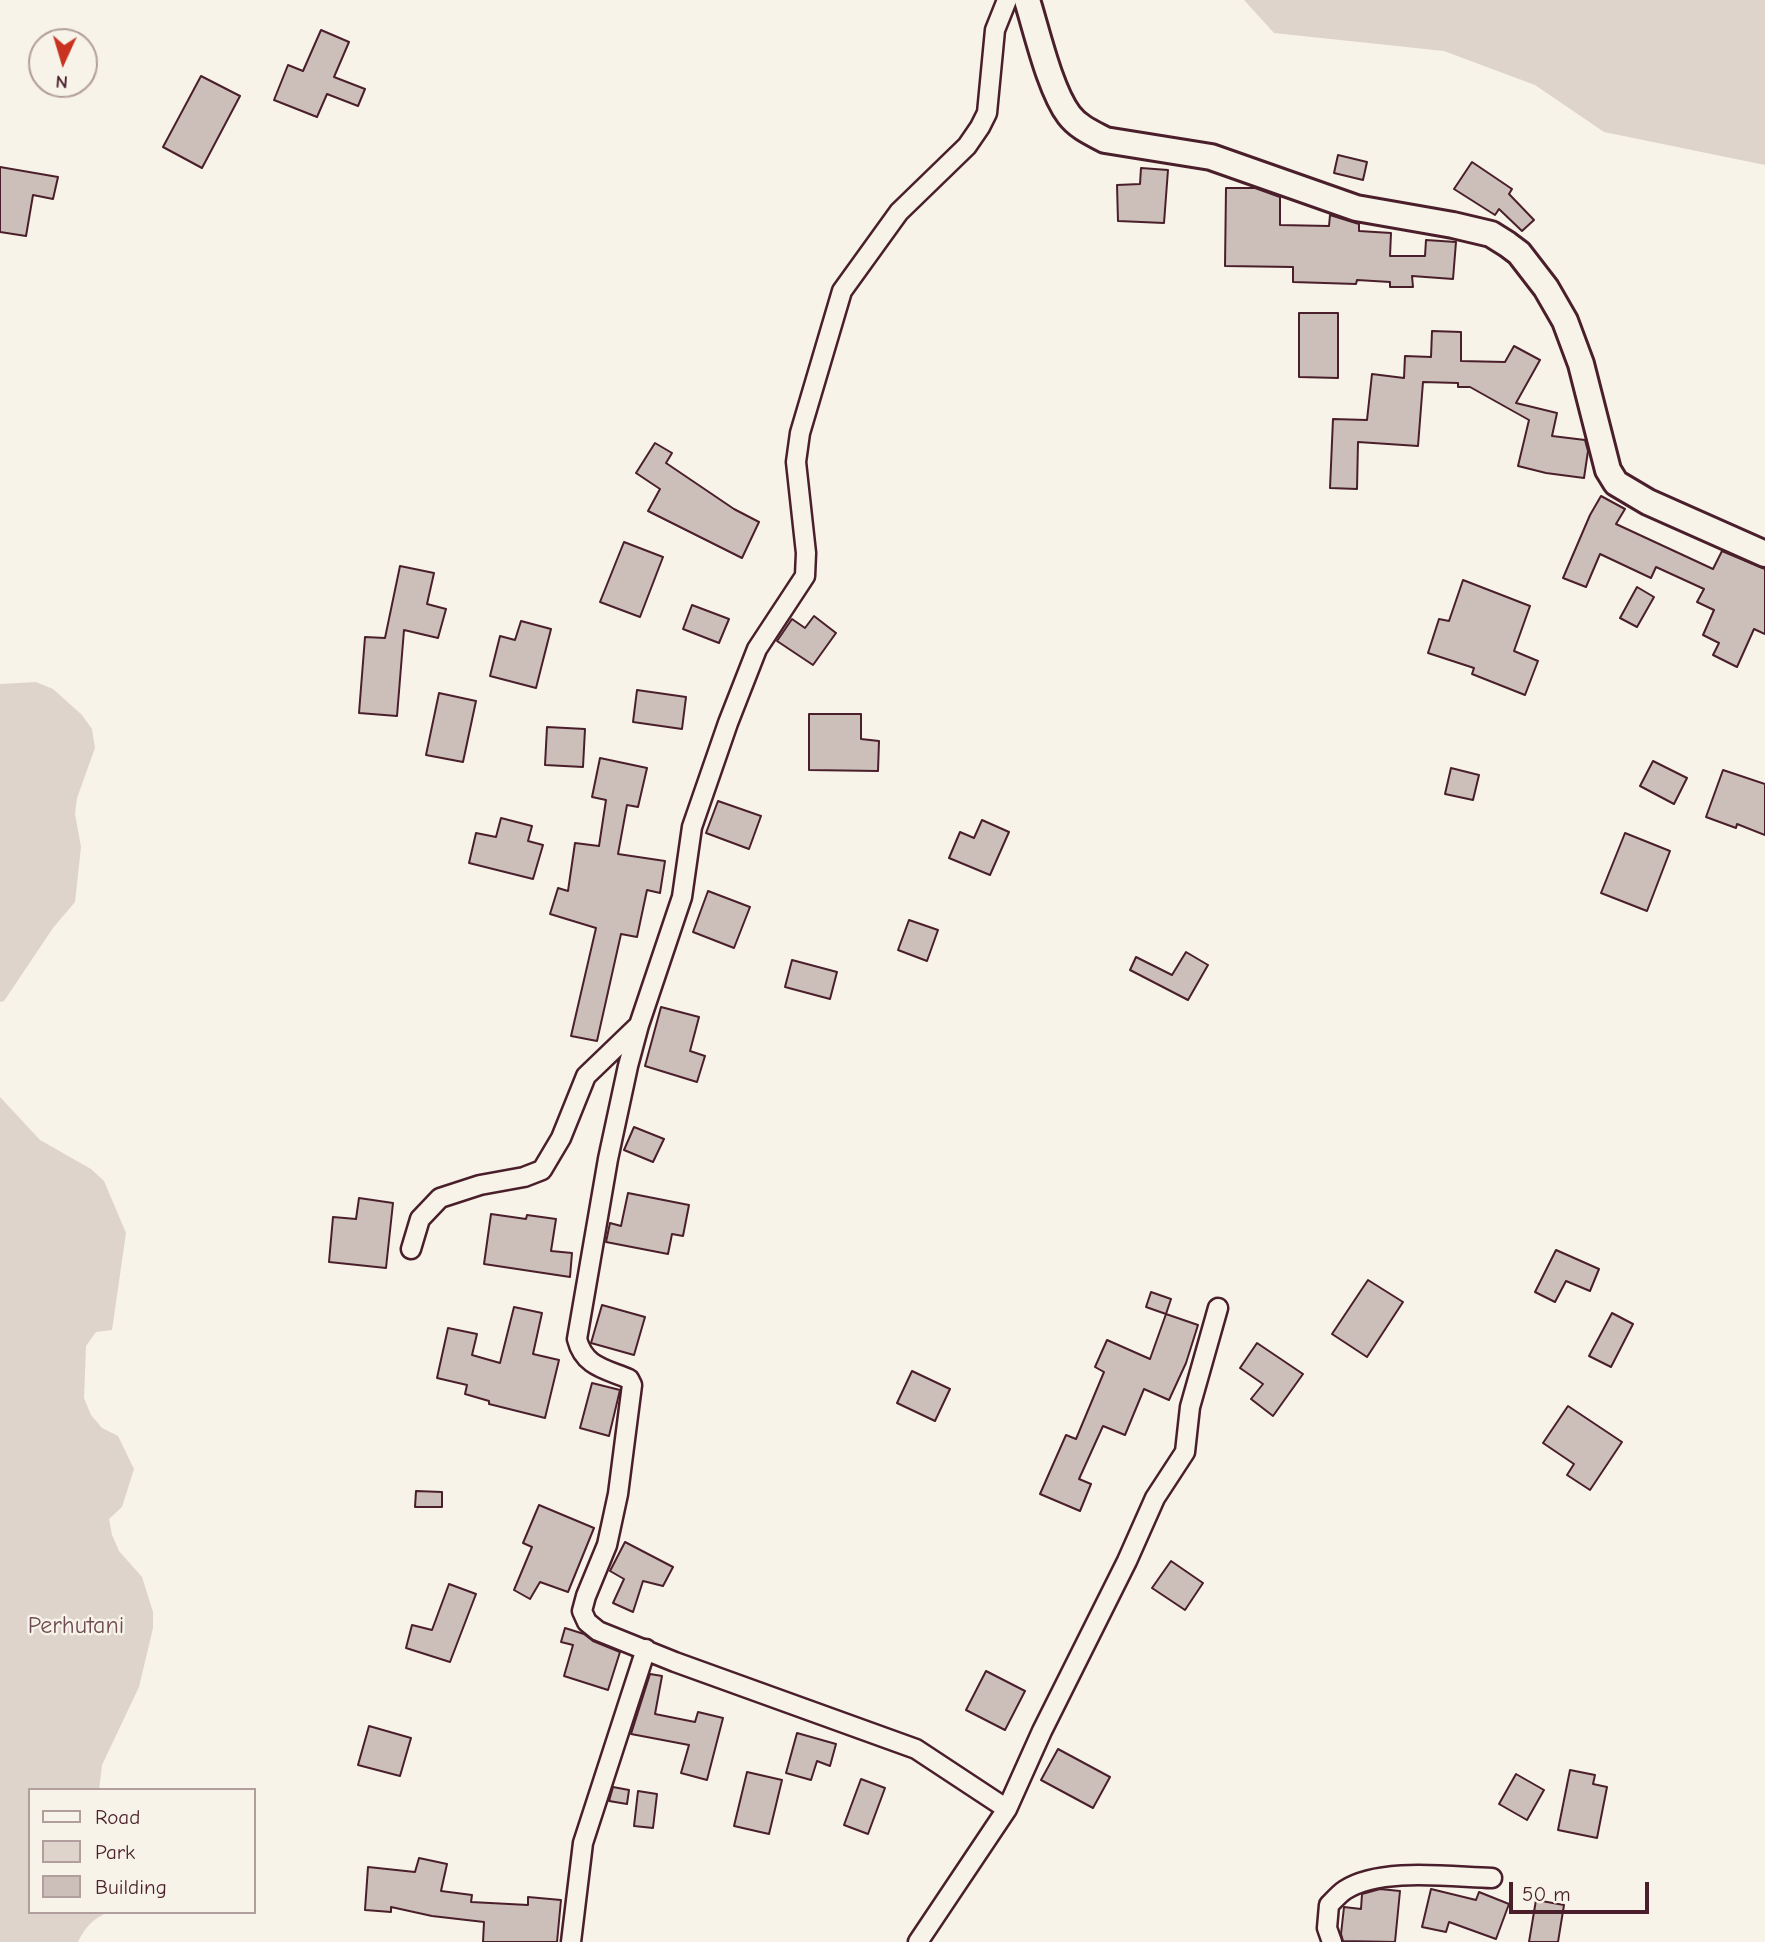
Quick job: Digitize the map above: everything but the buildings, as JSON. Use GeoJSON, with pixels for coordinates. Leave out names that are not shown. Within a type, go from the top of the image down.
{"type":"FeatureCollection","features":[{"type":"Feature","properties":{"kind":"street"},"geometry":{"type":"LineString","coordinates":[[1007,0],[995,30],[987,113],[980,127],[967,146],[899,212],[842,291],[800,433],[796,462],[806,553],[805,576],[757,649],[692,827],[682,897],[639,1024],[608,1159],[577,1339],[586,1358],[606,1372],[629,1379],[632,1385],[618,1494],[607,1545],[582,1611],[587,1622],[598,1631],[675,1661],[916,1749],[1007,1809]]}},
{"type":"Feature","properties":{"kind":"street"},"geometry":{"type":"LineString","coordinates":[[1027,0],[1054,83],[1067,113],[1078,124],[1105,140],[1211,157],[1356,208],[1491,234],[1519,253],[1546,288],[1565,321],[1581,364],[1608,470],[1616,482],[1648,502],[1765,554]]}},
{"type":"Feature","properties":{"kind":"street"},"geometry":{"type":"LineString","coordinates":[[411,1249],[420,1219],[440,1198],[542,1170],[561,1138],[586,1076],[639,1024]]}},
{"type":"Feature","properties":{"kind":"street"},"geometry":{"type":"LineString","coordinates":[[918,1942],[1007,1809],[1155,1498],[1185,1452],[1190,1407],[1218,1308]]}},
{"type":"Feature","properties":{"kind":"street"},"geometry":{"type":"LineString","coordinates":[[570,1942],[583,1843],[646,1649]]}},
{"type":"Feature","properties":{"kind":"street"},"geometry":{"type":"LineString","coordinates":[[1332,1942],[1327,1928],[1329,1905],[1346,1890],[1372,1881],[1406,1875],[1492,1878]]}},
{"type":"Feature","properties":{"kind":"green space"},"geometry":{"type":"Polygon","coordinates":[[[1244,0],[1765,0],[1765,165],[1604,132],[1535,85],[1444,51],[1274,33],[1244,0]]]}},
{"type":"Feature","properties":{"kind":"green space"},"geometry":{"type":"Polygon","coordinates":[[[36,682],[53,689],[82,715],[92,729],[95,748],[77,798],[75,814],[81,847],[75,902],[53,928],[4,1001],[0,1002],[0,684],[36,682]]]}},
{"type":"Feature","properties":{"kind":"green space","name":"Perhutani"},"geometry":{"type":"Polygon","coordinates":[[[0,1097],[40,1140],[91,1169],[104,1181],[126,1233],[112,1330],[96,1332],[86,1346],[84,1398],[91,1415],[102,1428],[118,1436],[134,1469],[122,1507],[109,1519],[119,1551],[142,1577],[153,1612],[153,1628],[139,1687],[102,1765],[99,1788],[28,1788],[28,1914],[105,1914],[90,1924],[78,1942],[0,1942],[0,1097]]]}}]}
